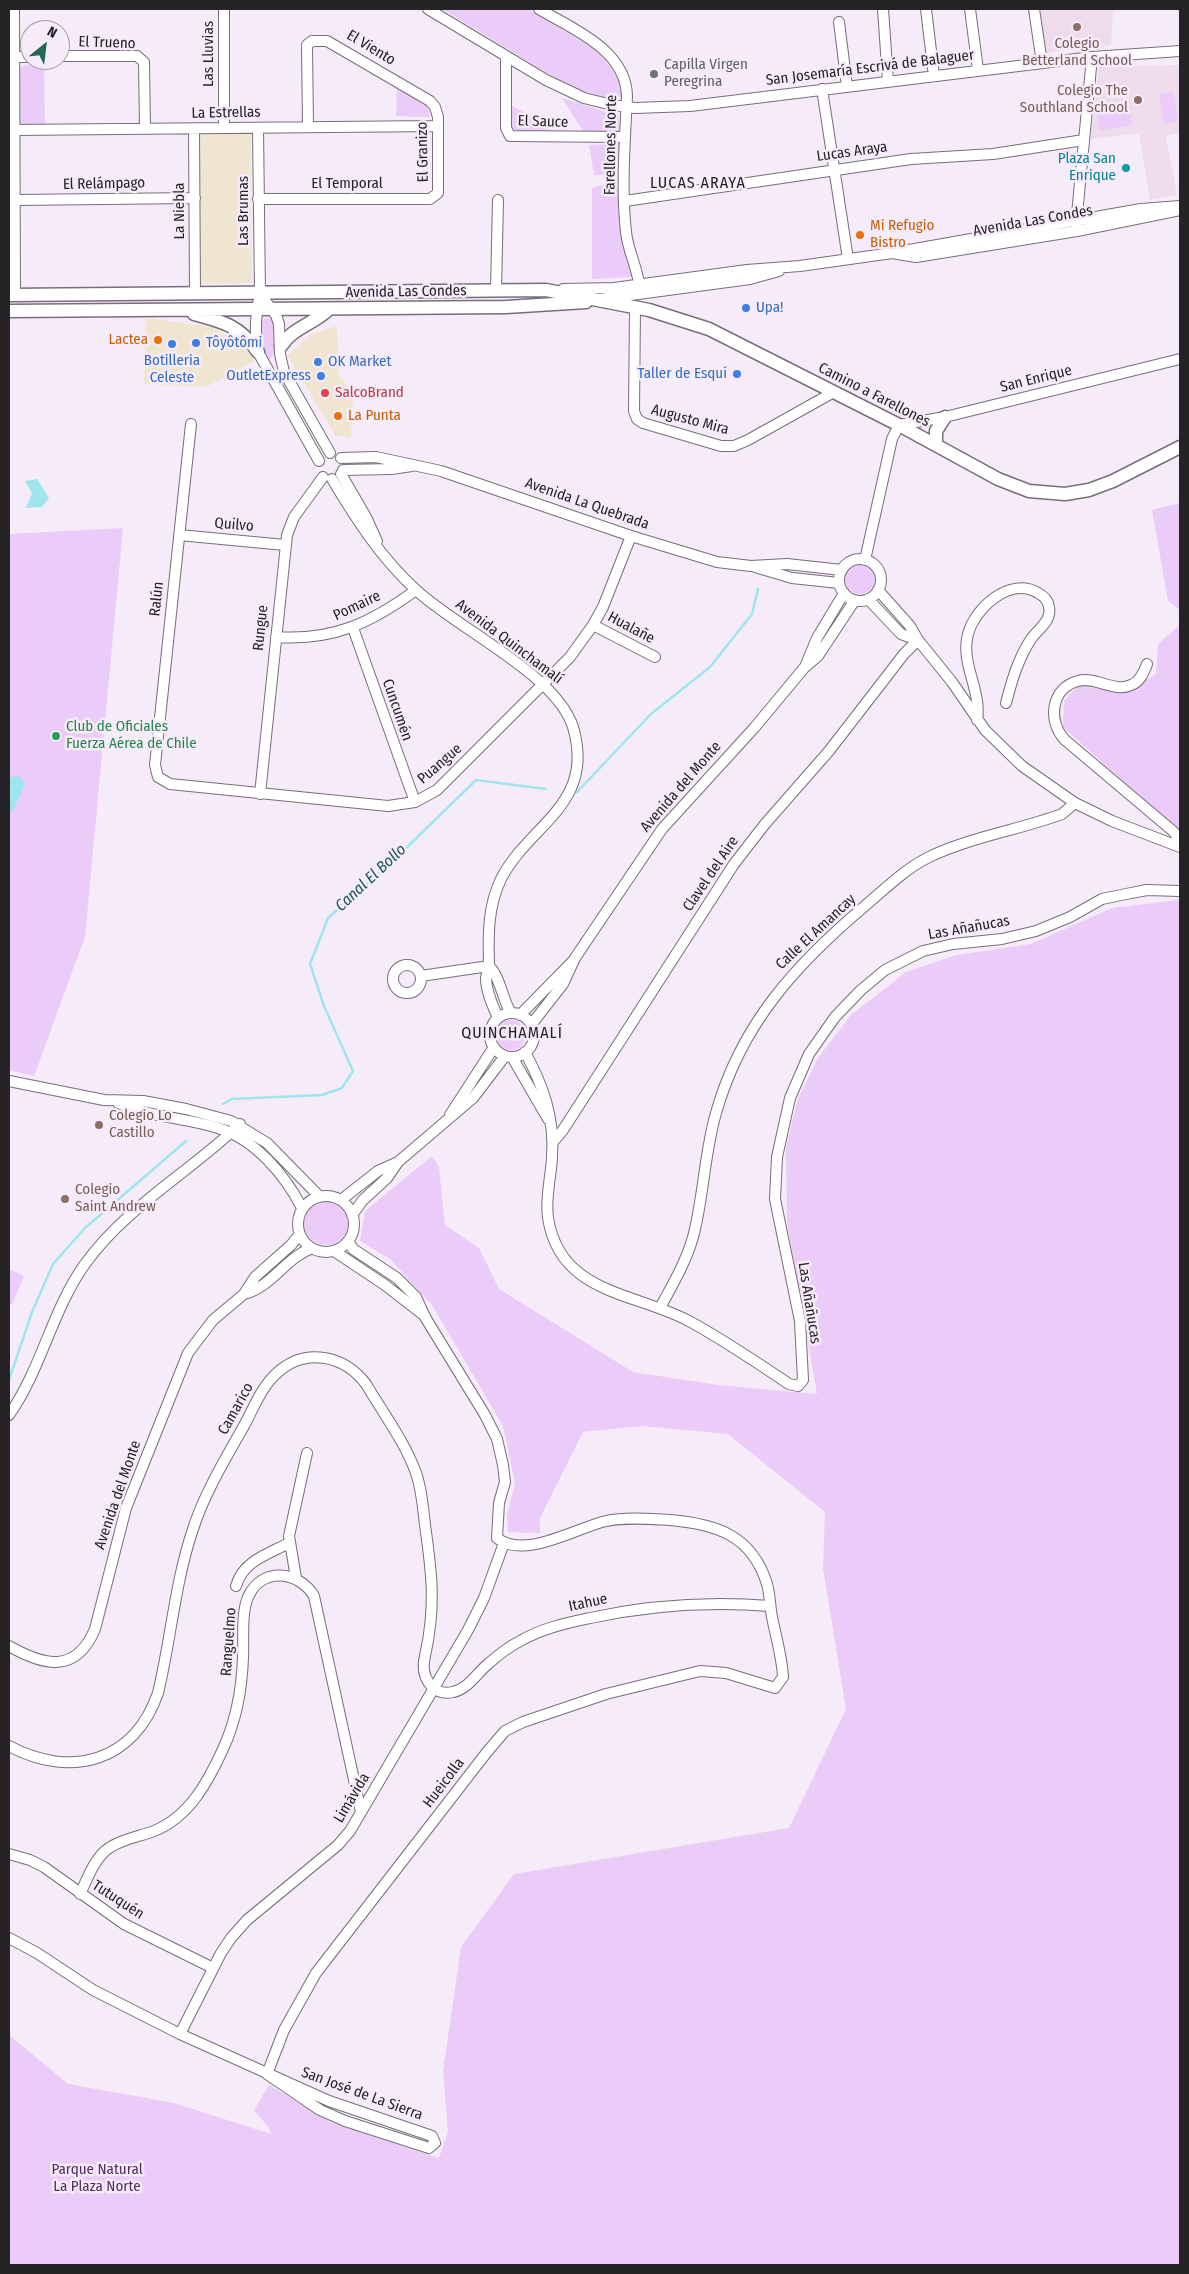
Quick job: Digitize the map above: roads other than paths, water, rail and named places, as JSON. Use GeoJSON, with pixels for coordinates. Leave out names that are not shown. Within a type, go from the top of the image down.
{"type":"FeatureCollection","features":[{"type":"Feature","properties":{"kind":"main road","name":"Avenida Las Condes"},"geometry":{"type":"LineString","coordinates":[[12,295],[546,290]]}},
{"type":"Feature","properties":{"kind":"main road","name":"Camino a Farellones"},"geometry":{"type":"LineString","coordinates":[[546,290],[676,317],[709,329],[899,425],[1008,484],[1029,491],[1052,494],[1077,493],[1101,486],[1180,447]]}},
{"type":"Feature","properties":{"kind":"main road","name":"Avenida Las Condes"},"geometry":{"type":"LineString","coordinates":[[9,311],[539,306],[596,300]]}},
{"type":"Feature","properties":{"kind":"main road"},"geometry":{"type":"LineString","coordinates":[[280,350],[293,331],[330,309]]}},
{"type":"Feature","properties":{"kind":"main road"},"geometry":{"type":"LineString","coordinates":[[177,310],[219,321],[234,328],[246,335],[262,358]]}},
{"type":"Feature","properties":{"kind":"main road"},"geometry":{"type":"LineString","coordinates":[[936,445],[936,431],[945,417]]}},
{"type":"Feature","properties":{"kind":"street"},"geometry":{"type":"LineString","coordinates":[[12,295],[14,9]]}},
{"type":"Feature","properties":{"kind":"street","name":"Las Lluvias"},"geometry":{"type":"LineString","coordinates":[[224,9],[224,128]]}},
{"type":"Feature","properties":{"kind":"street","name":"San Josemaría Escrivá de Balaguer"},"geometry":{"type":"LineString","coordinates":[[428,9],[506,57],[571,93],[598,102],[627,108],[675,107],[1092,57],[1180,51]]}},
{"type":"Feature","properties":{"kind":"street","name":"Farellones Norte"},"geometry":{"type":"LineString","coordinates":[[539,9],[595,43],[612,58],[626,82],[624,201],[627,244],[640,289]]}},
{"type":"Feature","properties":{"kind":"street"},"geometry":{"type":"LineString","coordinates":[[882,9],[888,81]]}},
{"type":"Feature","properties":{"kind":"street"},"geometry":{"type":"LineString","coordinates":[[926,9],[934,76]]}},
{"type":"Feature","properties":{"kind":"street"},"geometry":{"type":"LineString","coordinates":[[970,9],[978,70]]}},
{"type":"Feature","properties":{"kind":"street"},"geometry":{"type":"LineString","coordinates":[[1034,9],[1042,63]]}},
{"type":"Feature","properties":{"kind":"street"},"geometry":{"type":"LineString","coordinates":[[839,22],[847,86]]}},
{"type":"Feature","properties":{"kind":"street","name":"El Viento"},"geometry":{"type":"LineString","coordinates":[[308,127],[307,48],[308,43],[312,41],[327,41],[336,45],[430,101],[434,107]]}},
{"type":"Feature","properties":{"kind":"street","name":"El Trueno"},"geometry":{"type":"LineString","coordinates":[[70,56],[137,56],[141,58],[144,62],[145,129]]}},
{"type":"Feature","properties":{"kind":"street"},"geometry":{"type":"LineString","coordinates":[[14,57],[20,57]]}},
{"type":"Feature","properties":{"kind":"street","name":"El Sauce"},"geometry":{"type":"LineString","coordinates":[[506,57],[506,128],[510,136],[625,137]]}},
{"type":"Feature","properties":{"kind":"street"},"geometry":{"type":"LineString","coordinates":[[1077,231],[1075,220],[1092,57]]}},
{"type":"Feature","properties":{"kind":"street"},"geometry":{"type":"LineString","coordinates":[[822,89],[848,259]]}},
{"type":"Feature","properties":{"kind":"street","name":"El Granizo"},"geometry":{"type":"LineString","coordinates":[[434,107],[438,126],[438,190],[435,197]]}},
{"type":"Feature","properties":{"kind":"street","name":"La Estrellas"},"geometry":{"type":"LineString","coordinates":[[14,130],[438,126]]}},
{"type":"Feature","properties":{"kind":"street","name":"La Niebla"},"geometry":{"type":"LineString","coordinates":[[194,128],[195,294]]}},
{"type":"Feature","properties":{"kind":"street","name":"Las Brumas"},"geometry":{"type":"LineString","coordinates":[[258,128],[260,294]]}},
{"type":"Feature","properties":{"kind":"street","name":"Lucas Araya"},"geometry":{"type":"LineString","coordinates":[[624,201],[937,156],[993,154],[1084,140]]}},
{"type":"Feature","properties":{"kind":"street","name":"El Temporal"},"geometry":{"type":"LineString","coordinates":[[258,199],[430,199],[435,197]]}},
{"type":"Feature","properties":{"kind":"street","name":"El Relámpago"},"geometry":{"type":"LineString","coordinates":[[14,200],[195,198]]}},
{"type":"Feature","properties":{"kind":"street"},"geometry":{"type":"LineString","coordinates":[[496,291],[498,200]]}},
{"type":"Feature","properties":{"kind":"street","name":"Avenida Las Condes"},"geometry":{"type":"LineString","coordinates":[[596,300],[640,289],[747,270],[800,266],[892,253],[1141,209],[1180,208]]}},
{"type":"Feature","properties":{"kind":"street","name":"Avenida Las Condes"},"geometry":{"type":"LineString","coordinates":[[892,253],[916,257],[1077,231],[1180,208]]}},
{"type":"Feature","properties":{"kind":"street","name":"Avenida Las Condes"},"geometry":{"type":"LineString","coordinates":[[546,290],[640,289]]}},
{"type":"Feature","properties":{"kind":"street"},"geometry":{"type":"LineString","coordinates":[[260,294],[272,309],[279,324],[280,350],[284,372],[330,453],[341,458],[335,475],[318,469],[319,460],[262,358],[254,331],[260,294]]}},
{"type":"Feature","properties":{"kind":"street","name":"Augusto Mira"},"geometry":{"type":"LineString","coordinates":[[635,308],[634,411],[637,419],[643,423],[721,446],[734,446],[834,392]]}},
{"type":"Feature","properties":{"kind":"street"},"geometry":{"type":"LineString","coordinates":[[262,358],[275,363],[280,350]]}},
{"type":"Feature","properties":{"kind":"street","name":"San Enrique"},"geometry":{"type":"LineString","coordinates":[[899,425],[945,417],[1180,359]]}},
{"type":"Feature","properties":{"kind":"street","name":"Ralún"},"geometry":{"type":"LineString","coordinates":[[158,777],[155,765],[191,424]]}},
{"type":"Feature","properties":{"kind":"street"},"geometry":{"type":"LineString","coordinates":[[865,560],[892,439],[899,425]]}},
{"type":"Feature","properties":{"kind":"street"},"geometry":{"type":"LineString","coordinates":[[319,460],[325,454],[330,453]]}},
{"type":"Feature","properties":{"kind":"street","name":"Avenida La Quebrada"},"geometry":{"type":"LineString","coordinates":[[341,458],[376,457],[463,478],[694,556],[751,566],[784,576],[840,583]]}},
{"type":"Feature","properties":{"kind":"street","name":"Avenida La Quebrada"},"geometry":{"type":"LineString","coordinates":[[335,475],[414,466]]}},
{"type":"Feature","properties":{"kind":"street","name":"Rungue"},"geometry":{"type":"LineString","coordinates":[[260,794],[285,545],[294,517],[335,475]]}},
{"type":"Feature","properties":{"kind":"street","name":"Avenida Quinchamalí"},"geometry":{"type":"LineString","coordinates":[[335,475],[357,522],[416,590],[543,684],[560,702],[572,726],[576,742],[576,770],[569,792],[560,809],[517,856],[501,881],[493,900],[489,923],[487,984],[498,1018]]}},
{"type":"Feature","properties":{"kind":"street","name":"Quilvo"},"geometry":{"type":"LineString","coordinates":[[179,535],[285,545]]}},
{"type":"Feature","properties":{"kind":"street","name":"Puangue"},"geometry":{"type":"LineString","coordinates":[[158,777],[170,784],[260,794],[388,806],[415,802],[430,794],[449,779],[577,648],[593,625],[631,536]]}},
{"type":"Feature","properties":{"kind":"street"},"geometry":{"type":"LineString","coordinates":[[854,560],[865,560],[873,564],[879,572],[881,581],[878,590],[868,599],[855,600],[844,593],[840,583],[842,570],[854,560]]}},
{"type":"Feature","properties":{"kind":"street","name":"Avenida La Quebrada"},"geometry":{"type":"LineString","coordinates":[[751,566],[787,564],[842,570]]}},
{"type":"Feature","properties":{"kind":"street","name":"Pomaire"},"geometry":{"type":"LineString","coordinates":[[276,637],[316,636],[353,628],[387,610],[416,590]]}},
{"type":"Feature","properties":{"kind":"street"},"geometry":{"type":"LineString","coordinates":[[878,590],[910,626],[918,640],[952,682],[977,720],[996,742],[1022,766],[1075,803],[1112,821],[1180,847]]}},
{"type":"Feature","properties":{"kind":"street"},"geometry":{"type":"LineString","coordinates":[[977,720],[978,703],[966,655],[971,625],[979,611],[999,595],[1012,590],[1034,590],[1045,597],[1050,607],[1047,621],[1032,638],[1021,656],[1012,676],[1006,703]]}},
{"type":"Feature","properties":{"kind":"street","name":"Avenida del Monte"},"geometry":{"type":"LineString","coordinates":[[804,668],[817,638],[844,593]]}},
{"type":"Feature","properties":{"kind":"street"},"geometry":{"type":"LineString","coordinates":[[868,599],[901,634],[918,640]]}},
{"type":"Feature","properties":{"kind":"street","name":"Avenida del Monte"},"geometry":{"type":"LineString","coordinates":[[531,1025],[563,984],[575,958],[662,829],[755,727],[804,668],[826,646],[855,600]]}},
{"type":"Feature","properties":{"kind":"street","name":"Hualañe"},"geometry":{"type":"LineString","coordinates":[[593,625],[655,657]]}},
{"type":"Feature","properties":{"kind":"street","name":"Cuncumén"},"geometry":{"type":"LineString","coordinates":[[353,628],[415,802]]}},
{"type":"Feature","properties":{"kind":"street","name":"Clavel del Aire"},"geometry":{"type":"LineString","coordinates":[[552,1142],[562,1130],[739,857],[765,824],[817,767],[904,654],[918,640]]}},
{"type":"Feature","properties":{"kind":"street"},"geometry":{"type":"LineString","coordinates":[[1147,664],[1138,680],[1128,686],[1119,687],[1087,680],[1070,684],[1061,692],[1056,702],[1054,719],[1057,730],[1065,740],[1174,832],[1180,842]]}},
{"type":"Feature","properties":{"kind":"street","name":"Calle El Amancay"},"geometry":{"type":"LineString","coordinates":[[660,1308],[683,1266],[692,1239],[708,1142],[726,1083],[747,1037],[783,984],[824,941],[905,873],[921,862],[951,848],[1056,817],[1068,811],[1075,803]]}},
{"type":"Feature","properties":{"kind":"street","name":"Las Añañucas"},"geometry":{"type":"LineString","coordinates":[[660,1308],[705,1330],[789,1384],[798,1386],[803,1380],[800,1321],[775,1199],[777,1157],[790,1098],[809,1054],[835,1017],[861,990],[885,970],[924,951],[953,944],[1002,939],[1036,931],[1070,917],[1102,899],[1147,890],[1180,891]]}},
{"type":"Feature","properties":{"kind":"street","name":"Avenida del Monte"},"geometry":{"type":"LineString","coordinates":[[516,1014],[575,958]]}},
{"type":"Feature","properties":{"kind":"street"},"geometry":{"type":"LineString","coordinates":[[421,976],[489,966]]}},
{"type":"Feature","properties":{"kind":"street","name":"Avenida Quinchamalí"},"geometry":{"type":"LineString","coordinates":[[489,966],[496,975],[502,996],[516,1014]]}},
{"type":"Feature","properties":{"kind":"street"},"geometry":{"type":"LineString","coordinates":[[352,1215],[363,1200],[387,1178],[398,1162],[473,1098],[509,1056],[525,1052],[532,1042],[531,1025],[516,1014],[498,1018],[490,1032],[494,1047],[509,1056],[550,1122]]}},
{"type":"Feature","properties":{"kind":"street"},"geometry":{"type":"LineString","coordinates":[[448,1118],[494,1047]]}},
{"type":"Feature","properties":{"kind":"street"},"geometry":{"type":"LineString","coordinates":[[525,1052],[544,1090],[550,1122],[552,1142],[547,1209],[554,1239],[563,1256],[583,1278],[599,1287],[660,1308]]}},
{"type":"Feature","properties":{"kind":"street"},"geometry":{"type":"LineString","coordinates":[[9,1081],[114,1101],[143,1101],[219,1116],[240,1124],[267,1144],[320,1197]]}},
{"type":"Feature","properties":{"kind":"street"},"geometry":{"type":"LineString","coordinates":[[114,1101],[140,1112],[201,1124],[230,1133],[251,1146],[272,1166],[292,1190],[302,1208]]}},
{"type":"Feature","properties":{"kind":"street"},"geometry":{"type":"LineString","coordinates":[[9,1415],[28,1384],[67,1294],[92,1254],[126,1219],[240,1124]]}},
{"type":"Feature","properties":{"kind":"street"},"geometry":{"type":"LineString","coordinates":[[341,1200],[378,1171],[398,1162]]}},
{"type":"Feature","properties":{"kind":"street"},"geometry":{"type":"LineString","coordinates":[[320,1197],[333,1197],[341,1200],[348,1207],[352,1215],[354,1229],[348,1241],[334,1251],[320,1252],[312,1248],[300,1234],[298,1218],[302,1208],[310,1201],[320,1197]]}},
{"type":"Feature","properties":{"kind":"street","name":"Avenida del Monte"},"geometry":{"type":"LineString","coordinates":[[9,1646],[32,1659],[51,1662],[63,1661],[75,1655],[89,1640],[95,1629],[126,1508],[184,1363],[206,1327],[244,1294],[255,1277],[291,1245],[300,1234]]}},
{"type":"Feature","properties":{"kind":"street"},"geometry":{"type":"LineString","coordinates":[[348,1241],[353,1249],[404,1284],[416,1297],[497,1439],[505,1482],[499,1503],[497,1538],[504,1543],[535,1545],[606,1521],[644,1518],[680,1521],[713,1528],[734,1536],[756,1558],[767,1584],[770,1606]]}},
{"type":"Feature","properties":{"kind":"street","name":"Avenida del Monte"},"geometry":{"type":"LineString","coordinates":[[244,1294],[262,1287],[300,1254],[312,1248]]}},
{"type":"Feature","properties":{"kind":"street"},"geometry":{"type":"LineString","coordinates":[[334,1251],[385,1285],[426,1317]]}},
{"type":"Feature","properties":{"kind":"street","name":"Camarico"},"geometry":{"type":"LineString","coordinates":[[9,1746],[38,1759],[58,1763],[78,1762],[107,1754],[125,1742],[140,1728],[158,1693],[187,1548],[206,1496],[270,1380],[290,1364],[314,1357],[328,1358],[342,1363],[362,1379],[416,1472],[421,1492],[433,1589],[432,1621],[423,1668],[428,1682],[434,1689]]}},
{"type":"Feature","properties":{"kind":"street"},"geometry":{"type":"LineString","coordinates":[[307,1453],[290,1528],[289,1543],[296,1578],[311,1590],[316,1602],[361,1812]]}},
{"type":"Feature","properties":{"kind":"street"},"geometry":{"type":"LineString","coordinates":[[236,1586],[240,1574],[249,1564],[289,1543]]}},
{"type":"Feature","properties":{"kind":"street","name":"Limávida"},"geometry":{"type":"LineString","coordinates":[[180,2034],[213,1968],[226,1945],[239,1929],[338,1845],[361,1812],[476,1615],[504,1543]]}},
{"type":"Feature","properties":{"kind":"street","name":"Ranguelmo"},"geometry":{"type":"LineString","coordinates":[[80,1894],[97,1861],[107,1850],[168,1824],[187,1808],[199,1793],[223,1749],[235,1713],[243,1668],[245,1612],[248,1598],[256,1586],[267,1578],[284,1575],[296,1578]]}},
{"type":"Feature","properties":{"kind":"street","name":"Itahue"},"geometry":{"type":"LineString","coordinates":[[434,1689],[446,1692],[459,1690],[492,1660],[512,1645],[542,1631],[563,1624],[616,1612],[668,1605],[719,1603],[770,1606]]}},
{"type":"Feature","properties":{"kind":"street","name":"Hueicolla"},"geometry":{"type":"LineString","coordinates":[[267,2074],[284,2030],[316,1973],[487,1752],[505,1732],[523,1722],[569,1706],[700,1671],[726,1673],[775,1688],[783,1677],[770,1606]]}},
{"type":"Feature","properties":{"kind":"street","name":"Tutuquén"},"geometry":{"type":"LineString","coordinates":[[9,1854],[30,1860],[44,1867],[124,1924],[213,1968]]}},
{"type":"Feature","properties":{"kind":"street","name":"San José de La Sierra"},"geometry":{"type":"LineString","coordinates":[[9,1938],[37,1953],[100,1994],[180,2034],[329,2100],[432,2136],[435,2143],[429,2148],[345,2121],[320,2110],[267,2074]]}},
{"type":"Feature","properties":{"kind":"water"},"geometry":{"type":"Polygon","coordinates":[[[37,479],[49,498],[42,507],[26,508],[32,493],[25,481],[37,479]]]}},
{"type":"Feature","properties":{"kind":"water"},"geometry":{"type":"Polygon","coordinates":[[[14,776],[20,777],[25,784],[13,810],[9,811],[9,780],[14,776]]]}},
{"type":"Feature","properties":{"kind":"waterway","name":"Canal El Bollo"},"geometry":{"type":"LineString","coordinates":[[577,792],[651,714],[710,667],[752,614],[758,589]]}},
{"type":"Feature","properties":{"kind":"waterway","name":"Canal El Bollo"},"geometry":{"type":"LineString","coordinates":[[223,1104],[232,1099],[322,1095],[342,1088],[353,1071],[324,1006],[310,964],[328,918],[398,856],[476,780],[546,789]]}},
{"type":"Feature","properties":{"kind":"waterway","name":"Canal El Bollo"},"geometry":{"type":"LineString","coordinates":[[9,1380],[32,1312],[53,1264],[85,1228],[186,1141]]}},
{"type":"Feature","properties":{"kind":"place","name":"Colegio Betterland School"},"geometry":{"type":"Point","coordinates":[1077,27]}},
{"type":"Feature","properties":{"kind":"place","name":"Capilla Virgen Peregrina"},"geometry":{"type":"Point","coordinates":[654,74]}},
{"type":"Feature","properties":{"kind":"place","name":"Colegio The Southland School"},"geometry":{"type":"Point","coordinates":[1138,100]}},
{"type":"Feature","properties":{"kind":"place","name":"Plaza San Enrique"},"geometry":{"type":"Point","coordinates":[1126,168]}},
{"type":"Feature","properties":{"kind":"place","name":"Mi Refugio Bistro"},"geometry":{"type":"Point","coordinates":[860,235]}},
{"type":"Feature","properties":{"kind":"place","name":"Upa!"},"geometry":{"type":"Point","coordinates":[746,308]}},
{"type":"Feature","properties":{"kind":"place","name":"Lactea"},"geometry":{"type":"Point","coordinates":[158,340]}},
{"type":"Feature","properties":{"kind":"place","name":"Tôyôtômi"},"geometry":{"type":"Point","coordinates":[196,343]}},
{"type":"Feature","properties":{"kind":"place","name":"Botilleria Celeste"},"geometry":{"type":"Point","coordinates":[172,344]}},
{"type":"Feature","properties":{"kind":"place","name":"OK Market"},"geometry":{"type":"Point","coordinates":[318,362]}},
{"type":"Feature","properties":{"kind":"place","name":"Taller de Esquí"},"geometry":{"type":"Point","coordinates":[737,374]}},
{"type":"Feature","properties":{"kind":"place","name":"OutletExpress"},"geometry":{"type":"Point","coordinates":[321,376]}},
{"type":"Feature","properties":{"kind":"place","name":"SalcoBrand"},"geometry":{"type":"Point","coordinates":[325,393]}},
{"type":"Feature","properties":{"kind":"place","name":"La Punta"},"geometry":{"type":"Point","coordinates":[338,416]}},
{"type":"Feature","properties":{"kind":"place","name":"Club de Oficiales Fuerza Aérea de Chile"},"geometry":{"type":"Point","coordinates":[56,736]}},
{"type":"Feature","properties":{"kind":"place","name":"Colegio Lo Castillo"},"geometry":{"type":"Point","coordinates":[99,1125]}},
{"type":"Feature","properties":{"kind":"place","name":"Colegio Saint Andrew"},"geometry":{"type":"Point","coordinates":[65,1199]}},
{"type":"Feature","properties":{"kind":"district","name":"LUCAS ARAYA"},"geometry":{"type":"Point","coordinates":[698,184]}},
{"type":"Feature","properties":{"kind":"district","name":"QUINCHAMALÍ"},"geometry":{"type":"Point","coordinates":[512,1034]}},
{"type":"Feature","properties":{"kind":"park label","name":"Parque Natural La Plaza Norte"},"geometry":{"type":"Point","coordinates":[97,2178]}}]}
